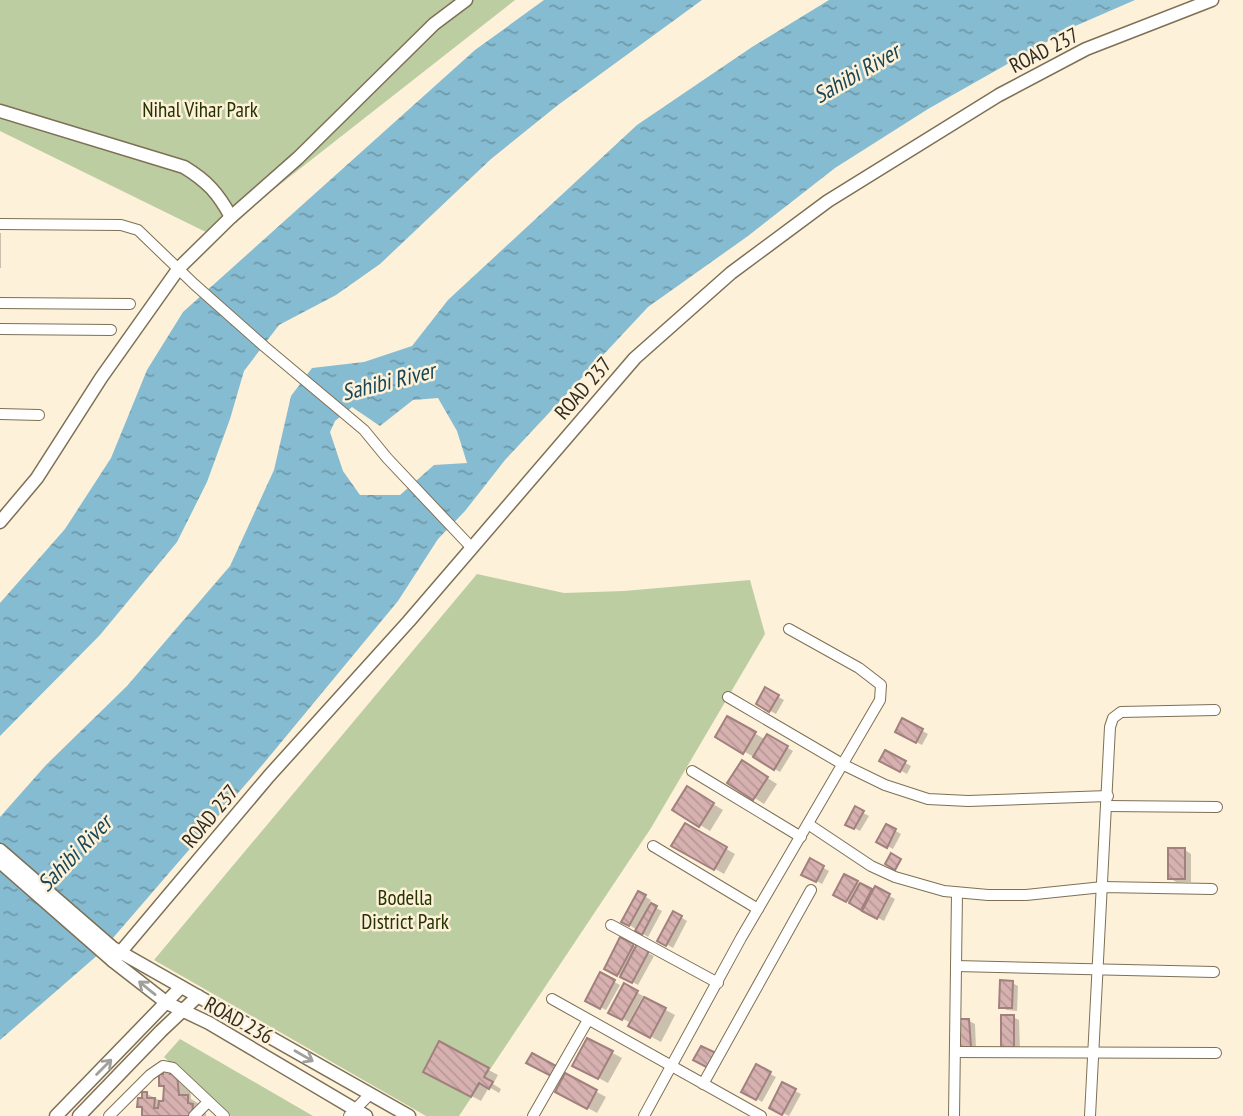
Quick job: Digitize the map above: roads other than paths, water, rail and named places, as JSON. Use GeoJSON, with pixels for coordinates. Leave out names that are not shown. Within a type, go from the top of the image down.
{"type":"FeatureCollection","features":[{"type":"Feature","properties":{"kind":"street"},"geometry":{"type":"LineString","coordinates":[[0,522],[37,478],[101,378],[179,268],[231,217],[298,158],[435,24],[466,0]]}},
{"type":"Feature","properties":{"kind":"street","name":"ROAD 237"},"geometry":{"type":"LineString","coordinates":[[113,954],[635,358],[731,273],[807,217],[911,148],[1024,82],[1086,49],[1212,0]]}},
{"type":"Feature","properties":{"kind":"street"},"geometry":{"type":"LineString","coordinates":[[0,111],[184,167],[199,176],[218,194],[231,217]]}},
{"type":"Feature","properties":{"kind":"street"},"geometry":{"type":"LineString","coordinates":[[0,224],[121,225],[138,230],[265,347],[364,430],[471,547]]}},
{"type":"Feature","properties":{"kind":"street"},"geometry":{"type":"LineString","coordinates":[[0,303],[130,304]]}},
{"type":"Feature","properties":{"kind":"street"},"geometry":{"type":"LineString","coordinates":[[0,329],[111,330]]}},
{"type":"Feature","properties":{"kind":"street"},"geometry":{"type":"LineString","coordinates":[[0,414],[39,415]]}},
{"type":"Feature","properties":{"kind":"street"},"geometry":{"type":"LineString","coordinates":[[644,1116],[758,909],[880,700],[881,685],[859,668],[789,629]]}},
{"type":"Feature","properties":{"kind":"street"},"geometry":{"type":"LineString","coordinates":[[728,697],[844,765],[886,785],[928,799],[1107,801],[1217,807]]}},
{"type":"Feature","properties":{"kind":"street"},"geometry":{"type":"LineString","coordinates":[[1090,1116],[1110,727],[1113,718],[1121,712],[1215,710]]}},
{"type":"Feature","properties":{"kind":"street"},"geometry":{"type":"LineString","coordinates":[[692,771],[801,837]]}},
{"type":"Feature","properties":{"kind":"street"},"geometry":{"type":"LineString","coordinates":[[808,824],[871,866],[895,877],[957,893],[1026,895],[1103,887],[1212,889]]}},
{"type":"Feature","properties":{"kind":"street"},"geometry":{"type":"LineString","coordinates":[[653,846],[758,909]]}},
{"type":"Feature","properties":{"kind":"street"},"geometry":{"type":"LineString","coordinates":[[0,850],[167,1003],[183,1012],[198,996]]}},
{"type":"Feature","properties":{"kind":"street"},"geometry":{"type":"LineString","coordinates":[[0,862],[113,954],[198,996],[409,1116]]}},
{"type":"Feature","properties":{"kind":"street"},"geometry":{"type":"LineString","coordinates":[[703,1084],[811,890]]}},
{"type":"Feature","properties":{"kind":"street"},"geometry":{"type":"LineString","coordinates":[[954,1116],[957,893]]}},
{"type":"Feature","properties":{"kind":"street"},"geometry":{"type":"LineString","coordinates":[[611,925],[718,983]]}},
{"type":"Feature","properties":{"kind":"street"},"geometry":{"type":"LineString","coordinates":[[956,966],[1214,972]]}},
{"type":"Feature","properties":{"kind":"street"},"geometry":{"type":"LineString","coordinates":[[56,1116],[181,987]]}},
{"type":"Feature","properties":{"kind":"street"},"geometry":{"type":"LineString","coordinates":[[552,999],[761,1116]]}},
{"type":"Feature","properties":{"kind":"street","name":"ROAD 236"},"geometry":{"type":"LineString","coordinates":[[79,1116],[161,1031],[183,1012],[209,1023],[356,1114]]}},
{"type":"Feature","properties":{"kind":"street"},"geometry":{"type":"LineString","coordinates":[[533,1116],[588,1020]]}},
{"type":"Feature","properties":{"kind":"street"},"geometry":{"type":"LineString","coordinates":[[955,1052],[1216,1053]]}},
{"type":"Feature","properties":{"kind":"street"},"geometry":{"type":"LineString","coordinates":[[108,1116],[163,1066],[173,1068],[224,1116]]}},
{"type":"Feature","properties":{"kind":"street"},"geometry":{"type":"LineString","coordinates":[[356,1114],[370,1094]]}},
{"type":"Feature","properties":{"kind":"street"},"geometry":{"type":"LineString","coordinates":[[194,1116],[208,1102]]}},
{"type":"Feature","properties":{"kind":"water"},"geometry":{"type":"Polygon","coordinates":[[[544,0],[702,0],[558,105],[491,159],[380,264],[336,295],[279,325],[244,371],[207,482],[177,542],[100,635],[0,736],[0,603],[65,529],[111,458],[147,370],[183,312],[475,50],[544,0]]]}},
{"type":"Feature","properties":{"kind":"water","name":"Sahibi River"},"geometry":{"type":"Polygon","coordinates":[[[829,0],[1135,0],[1073,27],[928,109],[835,168],[748,236],[648,307],[505,460],[465,511],[438,539],[398,601],[264,763],[100,953],[0,1040],[0,817],[46,765],[127,686],[230,566],[274,470],[291,396],[312,368],[364,362],[412,346],[448,300],[637,125],[752,47],[829,0]],[[438,398],[413,400],[380,426],[352,407],[335,421],[330,432],[343,471],[360,495],[400,495],[434,465],[467,463],[457,431],[438,398]]]}},
{"type":"Feature","properties":{"kind":"park label","name":"Nihal Vihar Park"},"geometry":{"type":"Point","coordinates":[200,109]}},
{"type":"Feature","properties":{"kind":"park label","name":"Bodella District Park"},"geometry":{"type":"Point","coordinates":[405,909]}}]}
